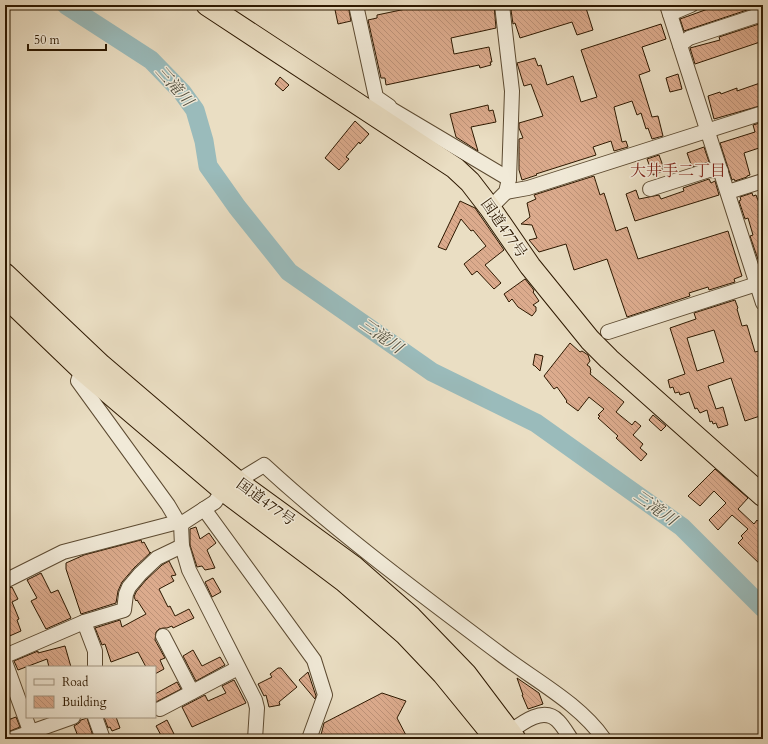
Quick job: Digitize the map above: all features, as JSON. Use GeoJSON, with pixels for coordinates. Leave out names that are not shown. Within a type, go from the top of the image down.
{"type":"FeatureCollection","features":[{"type":"Feature","properties":{"kind":"highway","name":"国道477号"},"geometry":{"type":"LineString","coordinates":[[207,5],[455,168],[470,182],[530,266],[590,340],[609,359],[763,496]]}},
{"type":"Feature","properties":{"kind":"highway","name":"国道477号"},"geometry":{"type":"LineString","coordinates":[[5,274],[230,486]]}},
{"type":"Feature","properties":{"kind":"highway","name":"国道477号"},"geometry":{"type":"LineString","coordinates":[[5,296],[82,370],[230,486],[353,566],[411,617],[466,674],[505,737]]}},
{"type":"Feature","properties":{"kind":"street"},"geometry":{"type":"LineString","coordinates":[[357,5],[376,96],[391,109],[508,185],[528,188],[763,113]]}},
{"type":"Feature","properties":{"kind":"street"},"geometry":{"type":"LineString","coordinates":[[490,208],[508,185],[512,91],[502,5]]}},
{"type":"Feature","properties":{"kind":"street"},"geometry":{"type":"LineString","coordinates":[[691,5],[669,9],[728,192],[760,283],[763,303]]}},
{"type":"Feature","properties":{"kind":"street"},"geometry":{"type":"LineString","coordinates":[[680,44],[689,38],[756,16]]}},
{"type":"Feature","properties":{"kind":"street"},"geometry":{"type":"LineString","coordinates":[[650,189],[709,170],[722,171]]}},
{"type":"Feature","properties":{"kind":"street"},"geometry":{"type":"LineString","coordinates":[[728,192],[763,181]]}},
{"type":"Feature","properties":{"kind":"street"},"geometry":{"type":"LineString","coordinates":[[608,332],[760,283]]}},
{"type":"Feature","properties":{"kind":"street"},"geometry":{"type":"LineString","coordinates":[[82,370],[78,381],[168,505],[179,523],[182,546],[192,576],[255,700],[255,739]]}},
{"type":"Feature","properties":{"kind":"street"},"geometry":{"type":"LineString","coordinates":[[5,582],[63,552],[179,523],[215,502],[230,486],[264,465],[312,508],[421,594],[564,700],[594,726],[604,739]]}},
{"type":"Feature","properties":{"kind":"street"},"geometry":{"type":"LineString","coordinates":[[204,509],[314,660],[325,695],[309,739]]}},
{"type":"Feature","properties":{"kind":"street"},"geometry":{"type":"LineString","coordinates":[[5,656],[84,622],[124,610],[126,594],[140,574],[157,558],[182,546]]}},
{"type":"Feature","properties":{"kind":"street"},"geometry":{"type":"LineString","coordinates":[[84,622],[95,651],[95,666]]}},
{"type":"Feature","properties":{"kind":"street"},"geometry":{"type":"LineString","coordinates":[[163,636],[192,692]]}},
{"type":"Feature","properties":{"kind":"street"},"geometry":{"type":"LineString","coordinates":[[5,662],[32,736]]}},
{"type":"Feature","properties":{"kind":"street"},"geometry":{"type":"LineString","coordinates":[[160,709],[238,668]]}},
{"type":"Feature","properties":{"kind":"street"},"geometry":{"type":"LineString","coordinates":[[505,737],[533,717],[546,714],[557,720],[571,739]]}},
{"type":"Feature","properties":{"kind":"street"},"geometry":{"type":"LineString","coordinates":[[11,739],[32,736],[71,718]]}},
{"type":"Feature","properties":{"kind":"street"},"geometry":{"type":"LineString","coordinates":[[95,718],[103,739]]}},
{"type":"Feature","properties":{"kind":"building"},"geometry":{"type":"Polygon","coordinates":[[[334,5],[348,5],[351,21],[338,24],[334,5]]]}},
{"type":"Feature","properties":{"kind":"building"},"geometry":{"type":"Polygon","coordinates":[[[425,5],[494,5],[496,28],[451,38],[454,54],[489,47],[492,62],[490,62],[491,65],[480,68],[479,65],[386,85],[385,78],[381,78],[368,20],[377,18],[377,15],[425,5]]]}},
{"type":"Feature","properties":{"kind":"building"},"geometry":{"type":"Polygon","coordinates":[[[526,5],[585,5],[593,30],[577,35],[572,22],[520,38],[515,23],[513,24],[511,10],[526,5]]]}},
{"type":"Feature","properties":{"kind":"building"},"geometry":{"type":"Polygon","coordinates":[[[719,5],[763,5],[763,12],[758,8],[753,8],[684,31],[680,19],[719,5]]]}},
{"type":"Feature","properties":{"kind":"building"},"geometry":{"type":"Polygon","coordinates":[[[763,20],[763,41],[695,64],[690,48],[720,40],[719,37],[759,24],[763,20]]]}},
{"type":"Feature","properties":{"kind":"building"},"geometry":{"type":"Polygon","coordinates":[[[661,24],[666,39],[642,47],[650,71],[639,75],[652,117],[658,116],[663,136],[652,139],[648,128],[646,129],[641,113],[637,115],[632,101],[614,107],[622,142],[626,141],[628,147],[614,151],[611,141],[593,147],[596,155],[536,174],[537,175],[522,180],[519,170],[519,139],[523,138],[519,128],[519,123],[543,116],[531,84],[524,86],[517,63],[535,58],[538,66],[541,65],[547,85],[573,76],[581,102],[597,97],[581,50],[661,24]]]}},
{"type":"Feature","properties":{"kind":"building"},"geometry":{"type":"Polygon","coordinates":[[[678,74],[682,89],[670,92],[666,78],[678,74]]]}},
{"type":"Feature","properties":{"kind":"building"},"geometry":{"type":"Polygon","coordinates":[[[280,77],[289,85],[283,91],[275,84],[280,77]]]}},
{"type":"Feature","properties":{"kind":"building"},"geometry":{"type":"Polygon","coordinates":[[[763,82],[763,105],[714,119],[708,96],[720,92],[721,94],[737,88],[737,91],[763,82]]]}},
{"type":"Feature","properties":{"kind":"building"},"geometry":{"type":"Polygon","coordinates":[[[488,105],[489,111],[493,110],[496,122],[471,127],[478,151],[456,137],[450,114],[488,105]]]}},
{"type":"Feature","properties":{"kind":"building"},"geometry":{"type":"Polygon","coordinates":[[[355,121],[369,134],[360,144],[359,142],[346,157],[349,159],[339,170],[325,158],[355,121]]]}},
{"type":"Feature","properties":{"kind":"building"},"geometry":{"type":"Polygon","coordinates":[[[763,122],[763,152],[761,152],[759,147],[744,153],[750,175],[735,181],[734,179],[732,180],[720,143],[755,132],[753,125],[763,122]]]}},
{"type":"Feature","properties":{"kind":"building"},"geometry":{"type":"Polygon","coordinates":[[[704,147],[709,162],[692,167],[687,153],[704,147]]]}},
{"type":"Feature","properties":{"kind":"building"},"geometry":{"type":"Polygon","coordinates":[[[659,155],[663,166],[663,171],[653,175],[647,159],[659,155]]]}},
{"type":"Feature","properties":{"kind":"building"},"geometry":{"type":"Polygon","coordinates":[[[594,176],[600,195],[604,193],[616,231],[627,227],[638,259],[728,231],[742,276],[734,279],[735,282],[709,290],[708,287],[689,293],[690,296],[627,317],[607,259],[574,270],[566,244],[539,252],[529,240],[537,238],[532,225],[521,224],[530,217],[527,203],[536,199],[534,195],[594,176]]]}},
{"type":"Feature","properties":{"kind":"building"},"geometry":{"type":"Polygon","coordinates":[[[709,179],[711,183],[715,181],[719,195],[635,221],[626,194],[636,190],[639,199],[659,195],[661,199],[684,191],[683,188],[709,179]]]}},
{"type":"Feature","properties":{"kind":"building"},"geometry":{"type":"Polygon","coordinates":[[[752,193],[753,196],[756,195],[763,213],[758,214],[763,224],[763,271],[750,236],[753,235],[748,218],[745,219],[739,201],[741,200],[740,197],[752,193]]]}},
{"type":"Feature","properties":{"kind":"building"},"geometry":{"type":"Polygon","coordinates":[[[460,201],[475,208],[504,250],[485,265],[501,283],[494,289],[477,271],[472,275],[464,264],[486,246],[473,230],[471,231],[461,219],[446,250],[438,247],[460,201]]]}},
{"type":"Feature","properties":{"kind":"building"},"geometry":{"type":"Polygon","coordinates":[[[525,279],[533,289],[533,292],[539,301],[533,305],[536,307],[536,311],[532,316],[518,307],[512,299],[509,302],[504,294],[525,279]]]}},
{"type":"Feature","properties":{"kind":"building"},"geometry":{"type":"Polygon","coordinates":[[[735,300],[742,326],[747,325],[755,352],[763,350],[763,415],[745,421],[731,378],[708,386],[716,409],[723,407],[728,425],[718,428],[716,423],[713,424],[712,421],[710,422],[707,410],[700,413],[697,408],[695,409],[689,392],[680,395],[679,392],[675,393],[673,387],[670,388],[668,380],[685,374],[670,328],[696,319],[694,313],[735,300]],[[714,330],[687,338],[697,371],[724,362],[714,330]]]}},
{"type":"Feature","properties":{"kind":"building"},"geometry":{"type":"Polygon","coordinates":[[[570,343],[580,352],[582,351],[588,355],[590,361],[587,365],[591,370],[590,374],[624,402],[616,412],[632,425],[635,421],[641,426],[633,435],[643,444],[640,448],[647,454],[641,461],[616,438],[618,436],[598,418],[600,416],[598,415],[604,409],[589,397],[578,411],[566,402],[567,401],[557,387],[554,389],[544,376],[570,343]]]}},
{"type":"Feature","properties":{"kind":"building"},"geometry":{"type":"Polygon","coordinates":[[[535,354],[543,356],[540,371],[533,365],[535,354]]]}},
{"type":"Feature","properties":{"kind":"building"},"geometry":{"type":"Polygon","coordinates":[[[653,415],[666,426],[661,431],[649,420],[653,415]]]}},
{"type":"Feature","properties":{"kind":"building"},"geometry":{"type":"Polygon","coordinates":[[[715,469],[748,498],[738,509],[754,524],[757,520],[763,527],[763,567],[738,543],[743,538],[741,536],[748,529],[732,515],[718,530],[709,520],[726,503],[714,491],[700,506],[688,496],[715,469]]]}},
{"type":"Feature","properties":{"kind":"building"},"geometry":{"type":"Polygon","coordinates":[[[196,527],[200,539],[209,533],[216,543],[207,550],[215,568],[205,570],[202,566],[197,567],[190,545],[190,529],[196,527]]]}},
{"type":"Feature","properties":{"kind":"building"},"geometry":{"type":"Polygon","coordinates":[[[141,540],[142,543],[144,542],[150,553],[122,582],[118,591],[116,603],[81,614],[66,569],[66,563],[84,555],[141,540]]]}},
{"type":"Feature","properties":{"kind":"building"},"geometry":{"type":"Polygon","coordinates":[[[169,561],[176,575],[171,576],[174,581],[159,589],[168,607],[170,606],[175,616],[189,609],[194,618],[173,628],[172,626],[163,628],[156,632],[155,640],[165,658],[160,660],[164,669],[156,673],[156,666],[145,666],[138,652],[111,662],[105,644],[102,645],[95,628],[120,620],[122,627],[146,614],[134,597],[136,592],[146,580],[162,565],[169,561]]]}},
{"type":"Feature","properties":{"kind":"building"},"geometry":{"type":"Polygon","coordinates":[[[41,573],[51,593],[58,590],[71,618],[46,629],[31,601],[37,598],[27,580],[41,573]]]}},
{"type":"Feature","properties":{"kind":"building"},"geometry":{"type":"Polygon","coordinates":[[[213,578],[221,592],[212,597],[205,582],[213,578]]]}},
{"type":"Feature","properties":{"kind":"building"},"geometry":{"type":"Polygon","coordinates":[[[12,587],[18,599],[12,602],[19,619],[17,620],[21,631],[5,638],[5,589],[12,587]]]}},
{"type":"Feature","properties":{"kind":"building"},"geometry":{"type":"Polygon","coordinates":[[[65,646],[71,666],[49,666],[47,659],[18,670],[14,661],[38,651],[38,653],[65,646]]]}},
{"type":"Feature","properties":{"kind":"building"},"geometry":{"type":"Polygon","coordinates":[[[193,650],[202,666],[220,657],[225,665],[196,681],[183,656],[193,650]]]}},
{"type":"Feature","properties":{"kind":"building"},"geometry":{"type":"Polygon","coordinates":[[[278,668],[281,668],[297,687],[279,702],[280,705],[269,707],[266,695],[264,696],[258,684],[272,677],[270,674],[278,668]]]}},
{"type":"Feature","properties":{"kind":"building"},"geometry":{"type":"Polygon","coordinates":[[[308,672],[316,696],[315,699],[299,680],[308,672]]]}},
{"type":"Feature","properties":{"kind":"building"},"geometry":{"type":"Polygon","coordinates":[[[517,678],[539,693],[543,704],[528,709],[517,678]]]}},
{"type":"Feature","properties":{"kind":"building"},"geometry":{"type":"Polygon","coordinates":[[[234,680],[246,703],[192,727],[182,707],[205,695],[208,701],[226,693],[222,686],[234,680]]]}},
{"type":"Feature","properties":{"kind":"building"},"geometry":{"type":"Polygon","coordinates":[[[177,682],[181,689],[156,702],[156,693],[177,682]]]}},
{"type":"Feature","properties":{"kind":"building"},"geometry":{"type":"Polygon","coordinates":[[[382,693],[406,701],[397,718],[408,739],[320,739],[324,723],[382,693]]]}},
{"type":"Feature","properties":{"kind":"building"},"geometry":{"type":"Polygon","coordinates":[[[16,717],[20,727],[5,733],[5,721],[16,717]]]}},
{"type":"Feature","properties":{"kind":"building"},"geometry":{"type":"Polygon","coordinates":[[[87,718],[94,739],[79,739],[74,726],[81,720],[87,718]]]}},
{"type":"Feature","properties":{"kind":"building"},"geometry":{"type":"Polygon","coordinates":[[[104,718],[116,718],[120,728],[112,731],[110,727],[108,728],[104,718]]]}},
{"type":"Feature","properties":{"kind":"building"},"geometry":{"type":"Polygon","coordinates":[[[167,720],[175,736],[168,739],[163,739],[156,726],[167,720]]]}},
{"type":"Feature","properties":{"kind":"waterway","name":"三滝川"},"geometry":{"type":"LineString","coordinates":[[66,5],[151,60],[182,92],[195,110],[204,141],[208,166],[237,207],[289,272],[432,372],[536,423],[682,527],[763,608]]}},
{"type":"Feature","properties":{"kind":"district","name":"大井手二丁目"},"geometry":{"type":"Point","coordinates":[678,171]}}]}
